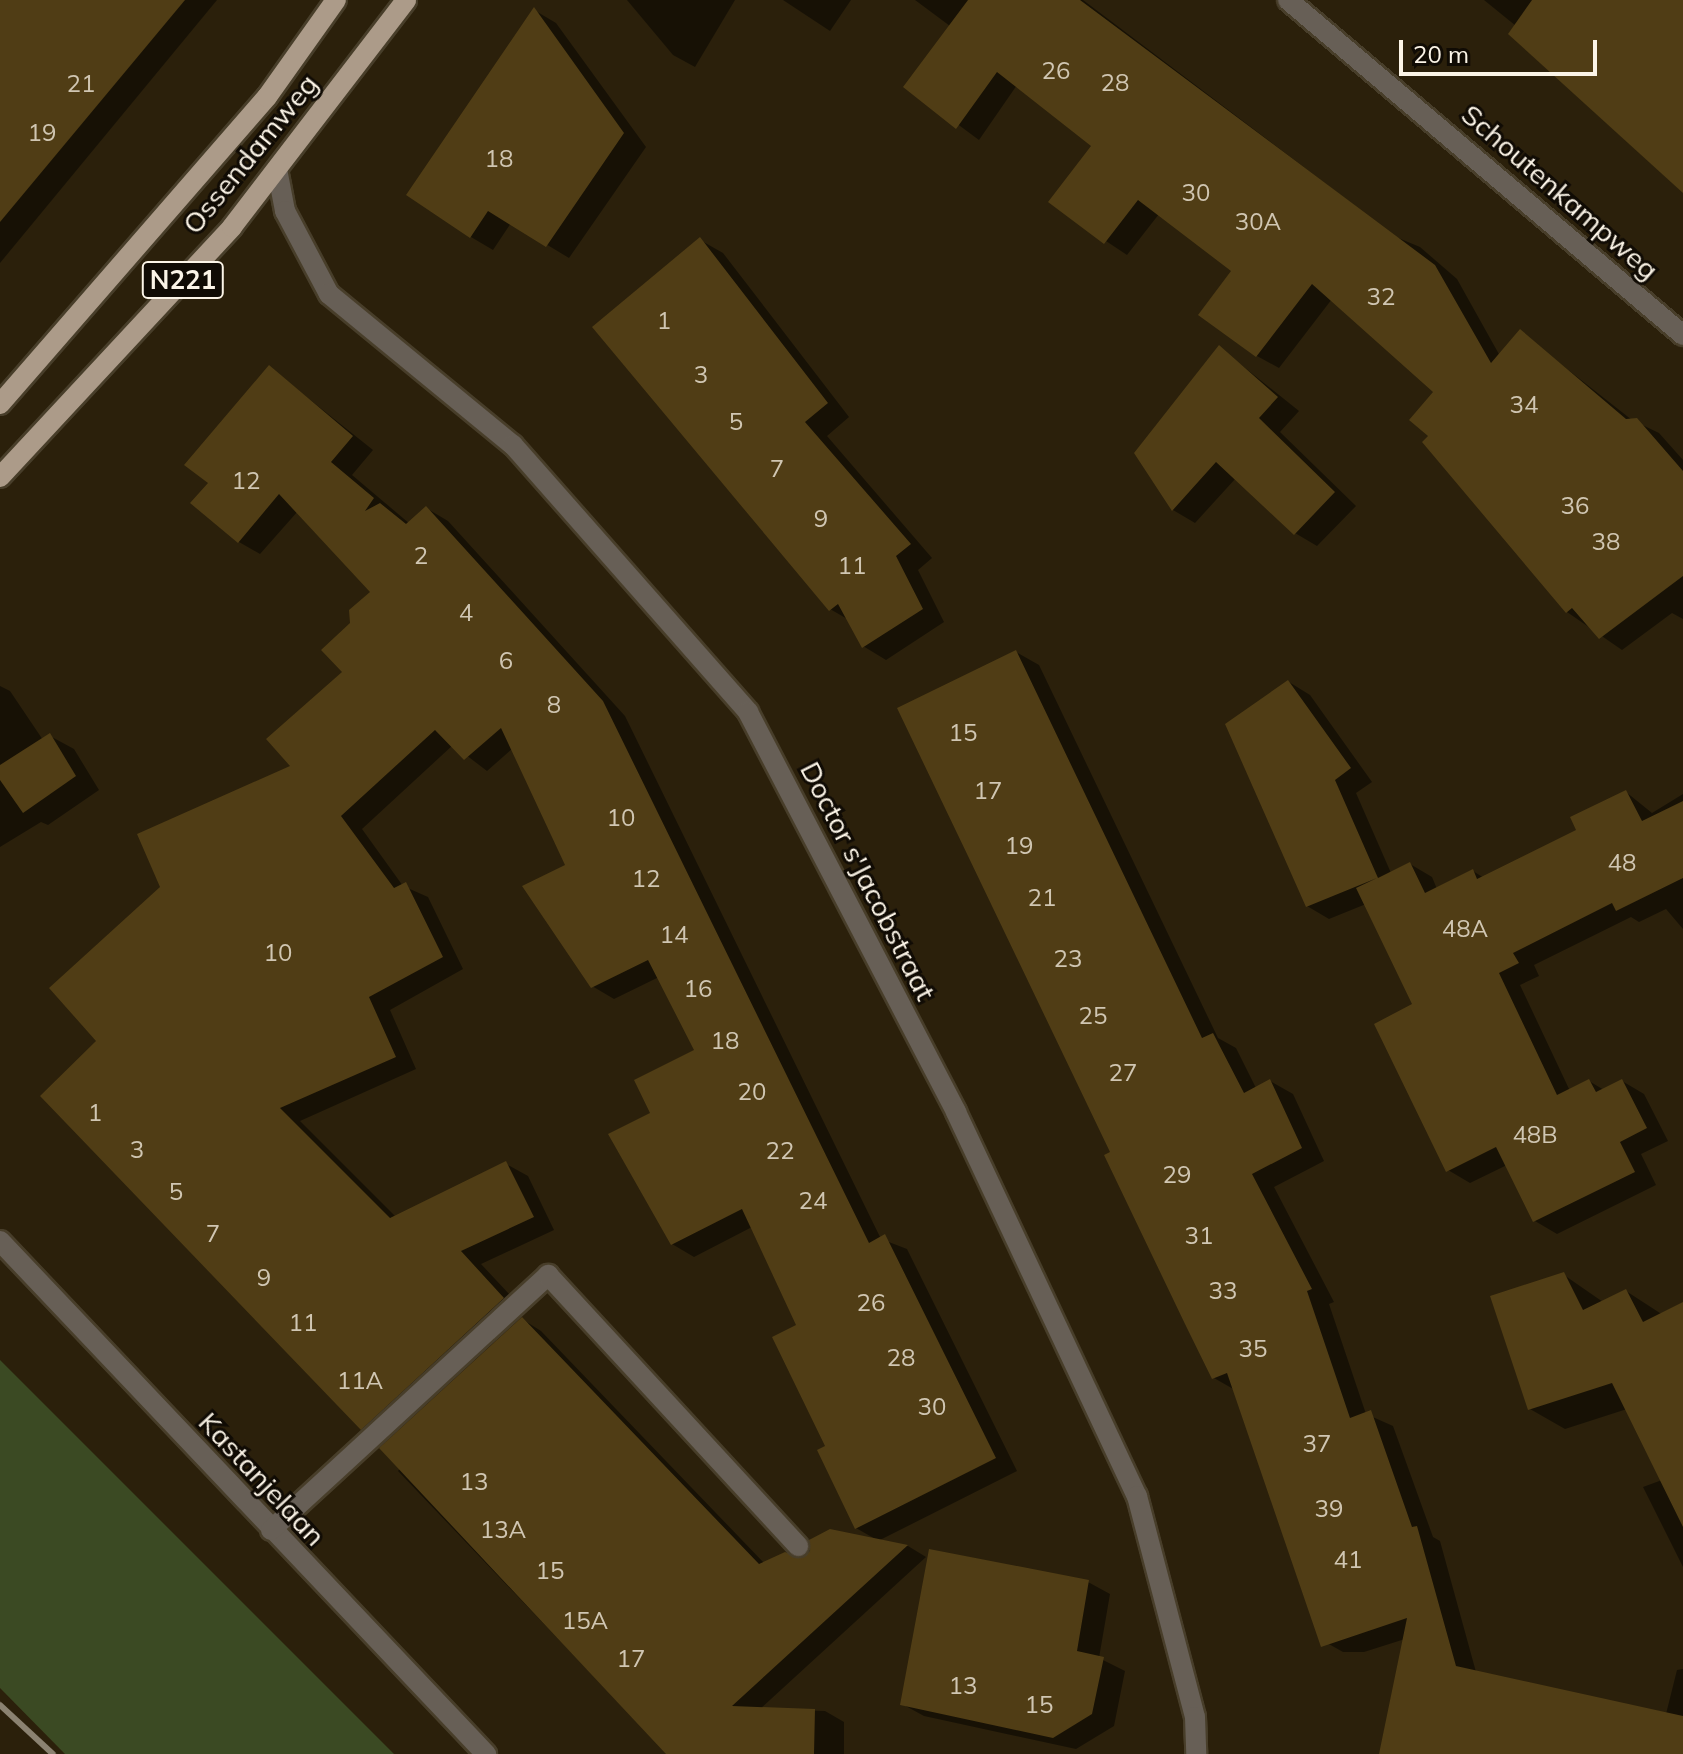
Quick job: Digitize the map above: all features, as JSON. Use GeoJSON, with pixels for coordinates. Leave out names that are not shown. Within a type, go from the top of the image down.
{"type":"FeatureCollection","features":[{"type":"Feature","properties":{"kind":"main road","name":"Ossendamweg"},"geometry":{"type":"LineString","coordinates":[[0,404],[267,97],[336,0]]}},
{"type":"Feature","properties":{"kind":"main road","name":"Ossendamweg"},"geometry":{"type":"LineString","coordinates":[[0,477],[232,227],[406,0]]}},
{"type":"Feature","properties":{"kind":"street","name":"Schoutenkampweg"},"geometry":{"type":"LineString","coordinates":[[1288,0],[1683,335]]}},
{"type":"Feature","properties":{"kind":"street","name":"Doctor s'Jacobstraat"},"geometry":{"type":"LineString","coordinates":[[277,169],[285,211],[329,294],[513,445],[748,712],[956,1112],[1137,1496],[1195,1717],[1196,1754]]}},
{"type":"Feature","properties":{"kind":"street","name":"Kastanjelaan"},"geometry":{"type":"LineString","coordinates":[[0,1241],[486,1754]]}},
{"type":"Feature","properties":{"kind":"street"},"geometry":{"type":"LineString","coordinates":[[271,1530],[548,1275],[798,1546]]}},
{"type":"Feature","properties":{"kind":"green space"},"geometry":{"type":"Polygon","coordinates":[[[0,1360],[394,1754],[65,1754],[0,1688],[0,1360]]]}},
{"type":"Feature","properties":{"kind":"building"},"geometry":{"type":"Polygon","coordinates":[[[0,0],[185,0],[0,222],[0,0]]]}},
{"type":"Feature","properties":{"kind":"building"},"geometry":{"type":"Polygon","coordinates":[[[968,0],[1080,0],[1435,265],[1491,363],[1520,329],[1626,419],[1637,418],[1683,471],[1683,576],[1599,639],[1572,608],[1566,613],[1422,442],[1428,436],[1409,420],[1433,392],[1312,284],[1256,357],[1198,315],[1231,271],[1138,200],[1104,244],[1048,202],[1091,146],[997,72],[956,129],[903,87],[968,0]]]}},
{"type":"Feature","properties":{"kind":"building"},"geometry":{"type":"Polygon","coordinates":[[[1532,0],[1683,0],[1683,193],[1508,34],[1532,0]]]}},
{"type":"Feature","properties":{"kind":"building"},"geometry":{"type":"Polygon","coordinates":[[[534,7],[624,133],[546,247],[488,211],[470,238],[406,195],[534,7]]]}},
{"type":"Feature","properties":{"kind":"building"},"geometry":{"type":"Polygon","coordinates":[[[700,237],[828,403],[805,422],[911,544],[896,556],[923,609],[862,648],[838,604],[829,611],[592,327],[700,237]]]}},
{"type":"Feature","properties":{"kind":"building"},"geometry":{"type":"Polygon","coordinates":[[[1219,345],[1278,397],[1259,418],[1335,492],[1294,535],[1216,462],[1172,511],[1134,453],[1219,345]]]}},
{"type":"Feature","properties":{"kind":"building"},"geometry":{"type":"Polygon","coordinates":[[[269,365],[353,436],[331,462],[374,498],[365,511],[380,503],[406,524],[426,506],[603,701],[869,1243],[885,1234],[996,1458],[855,1529],[817,1450],[825,1446],[772,1337],[796,1325],[742,1209],[671,1245],[608,1134],[650,1113],[634,1080],[694,1050],[648,960],[591,988],[522,886],[565,865],[501,728],[464,760],[435,730],[341,816],[394,888],[406,882],[443,957],[369,997],[396,1057],[280,1108],[390,1218],[506,1161],[534,1217],[461,1251],[504,1298],[361,1430],[40,1096],[96,1041],[49,988],[160,887],[137,834],[290,766],[266,739],[342,672],[321,650],[350,623],[349,610],[370,592],[279,494],[238,543],[190,503],[208,483],[184,465],[269,365]]]}},
{"type":"Feature","properties":{"kind":"building"},"geometry":{"type":"Polygon","coordinates":[[[1016,650],[1202,1038],[1213,1033],[1244,1093],[1270,1079],[1302,1148],[1252,1174],[1312,1289],[1307,1291],[1350,1418],[1371,1410],[1412,1527],[1417,1526],[1456,1666],[1683,1716],[1683,1754],[1379,1754],[1407,1618],[1321,1647],[1227,1373],[1212,1379],[1104,1155],[1110,1152],[897,708],[1016,650]]]}},
{"type":"Feature","properties":{"kind":"building"},"geometry":{"type":"Polygon","coordinates":[[[1288,680],[1351,768],[1335,780],[1378,878],[1410,862],[1425,893],[1473,869],[1477,879],[1576,830],[1570,817],[1626,790],[1642,821],[1683,801],[1683,878],[1616,911],[1612,903],[1513,953],[1519,963],[1499,973],[1557,1095],[1589,1079],[1596,1092],[1622,1079],[1647,1128],[1620,1142],[1635,1172],[1533,1222],[1496,1147],[1446,1172],[1374,1024],[1412,1004],[1356,888],[1377,878],[1306,907],[1225,724],[1288,680]]]}},
{"type":"Feature","properties":{"kind":"building"},"geometry":{"type":"Polygon","coordinates":[[[50,733],[76,776],[23,813],[0,780],[0,765],[50,733]]]}},
{"type":"Feature","properties":{"kind":"building"},"geometry":{"type":"Polygon","coordinates":[[[1564,1272],[1583,1310],[1626,1289],[1643,1322],[1683,1302],[1683,1527],[1612,1383],[1528,1410],[1490,1296],[1564,1272]]]}},
{"type":"Feature","properties":{"kind":"building"},"geometry":{"type":"Polygon","coordinates":[[[522,1317],[759,1564],[785,1552],[802,1558],[810,1551],[809,1540],[830,1529],[908,1545],[732,1706],[815,1709],[814,1754],[666,1754],[379,1448],[522,1317]]]}},
{"type":"Feature","properties":{"kind":"building"},"geometry":{"type":"Polygon","coordinates":[[[929,1549],[1089,1580],[1077,1651],[1104,1657],[1092,1714],[1053,1738],[900,1705],[929,1549]]]}},
{"type":"Feature","properties":{"kind":"railway"},"geometry":{"type":"LineString","coordinates":[[0,1705],[53,1754]]}}]}
